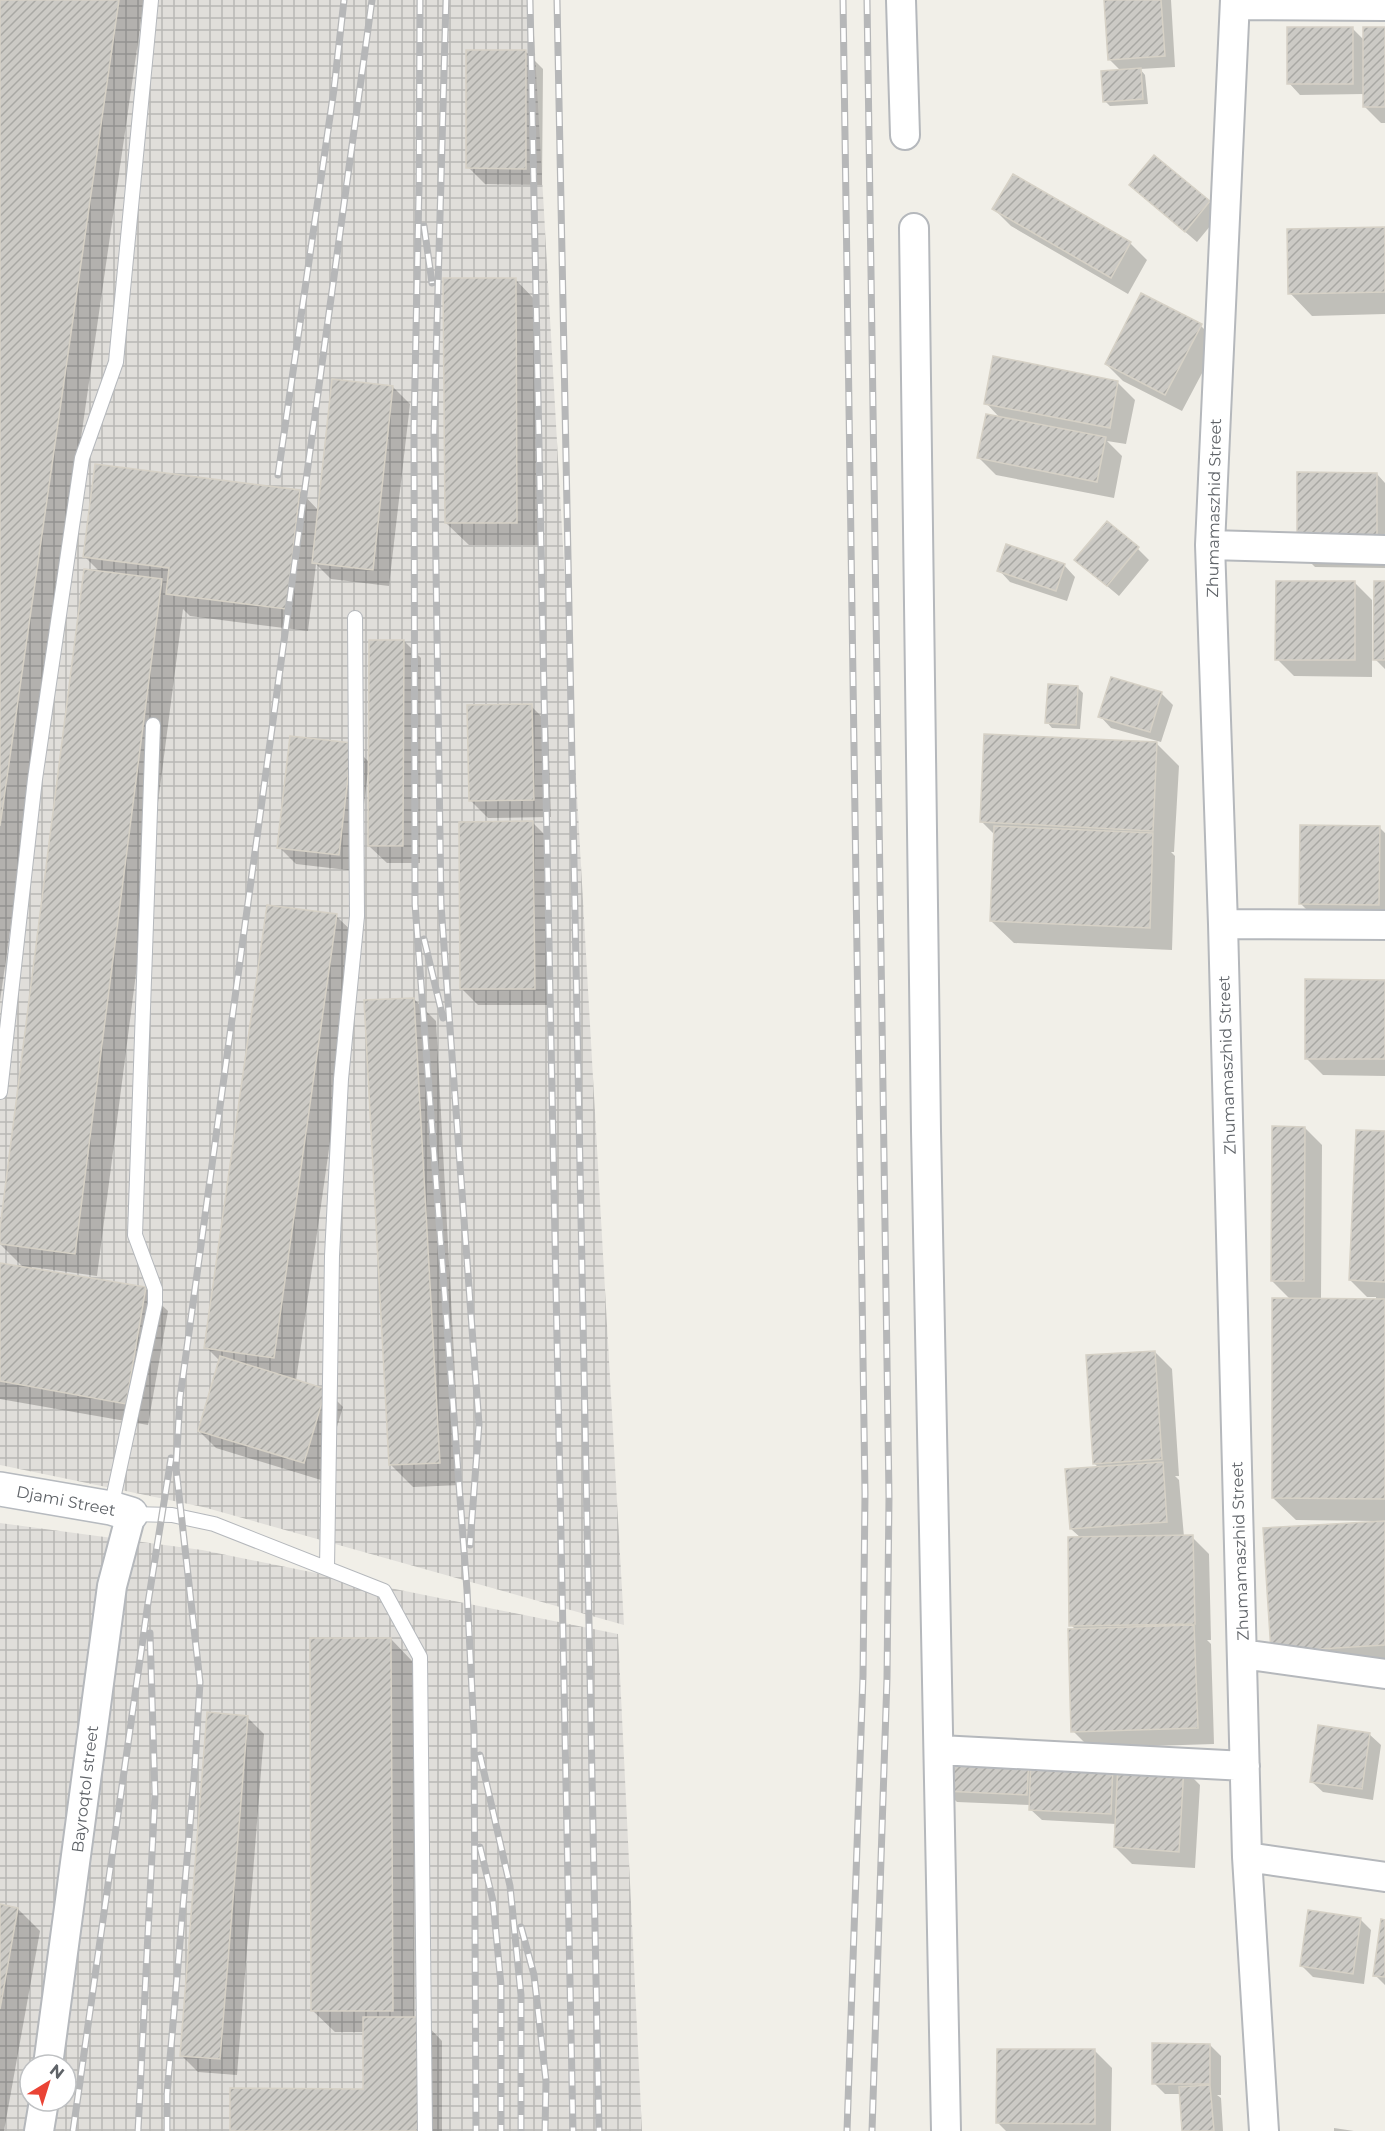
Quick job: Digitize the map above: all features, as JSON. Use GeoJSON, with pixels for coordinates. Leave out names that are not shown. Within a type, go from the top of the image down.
{"type":"FeatureCollection","features":[{"type":"Feature","properties":{"kind":"street"},"geometry":{"type":"LineString","coordinates":[[901,0],[905,135]]}},
{"type":"Feature","properties":{"kind":"street"},"geometry":{"type":"LineString","coordinates":[[1235,2],[1385,6]]}},
{"type":"Feature","properties":{"kind":"street","name":"Zhumamaszhid Street"},"geometry":{"type":"LineString","coordinates":[[1235,2],[1210,545],[1223,924],[1247,1857],[1264,2131]]}},
{"type":"Feature","properties":{"kind":"street"},"geometry":{"type":"LineString","coordinates":[[914,228],[926,1131],[946,2131]]}},
{"type":"Feature","properties":{"kind":"street"},"geometry":{"type":"LineString","coordinates":[[1210,545],[1385,550]]}},
{"type":"Feature","properties":{"kind":"street"},"geometry":{"type":"LineString","coordinates":[[1223,924],[1385,924]]}},
{"type":"Feature","properties":{"kind":"street","name":"Djami Street"},"geometry":{"type":"LineString","coordinates":[[0,1489],[122,1511]]}},
{"type":"Feature","properties":{"kind":"street","name":"Bayroqtol street"},"geometry":{"type":"LineString","coordinates":[[50,2053],[122,1511]]}},
{"type":"Feature","properties":{"kind":"street"},"geometry":{"type":"LineString","coordinates":[[1242,1654],[1385,1674]]}},
{"type":"Feature","properties":{"kind":"street"},"geometry":{"type":"LineString","coordinates":[[939,1750],[1245,1766]]}},
{"type":"Feature","properties":{"kind":"street"},"geometry":{"type":"LineString","coordinates":[[1247,1857],[1385,1877]]}},
{"type":"Feature","properties":{"kind":"street"},"geometry":{"type":"LineString","coordinates":[[39,2131],[42,2113]]}},
{"type":"Feature","properties":{"kind":"lane"},"geometry":{"type":"LineString","coordinates":[[0,1092],[35,779],[82,458],[116,362],[152,0]]}},
{"type":"Feature","properties":{"kind":"lane"},"geometry":{"type":"LineString","coordinates":[[327,1569],[332,1256],[341,1079],[357,916],[355,618]]}},
{"type":"Feature","properties":{"kind":"lane"},"geometry":{"type":"LineString","coordinates":[[153,725],[135,1235],[155,1289],[155,1304],[122,1511],[172,1515],[214,1524],[384,1591],[420,1657],[425,2131]]}},
{"type":"Feature","properties":{"kind":"shaded area"},"geometry":{"type":"Polygon","coordinates":[[[0,0],[532,0],[624,1625],[203,1507],[0,1465],[0,0]]]}},
{"type":"Feature","properties":{"kind":"shaded area"},"geometry":{"type":"Polygon","coordinates":[[[0,1523],[202,1550],[618,1634],[642,2131],[0,2131],[0,1523]]]}},
{"type":"Feature","properties":{"kind":"building"},"geometry":{"type":"Polygon","coordinates":[[[0,0],[119,0],[0,826],[0,0]]]}},
{"type":"Feature","properties":{"kind":"building"},"geometry":{"type":"Polygon","coordinates":[[[1104,0],[1161,0],[1165,56],[1108,60],[1104,0]]]}},
{"type":"Feature","properties":{"kind":"building"},"geometry":{"type":"Polygon","coordinates":[[[1287,27],[1353,27],[1353,84],[1287,84],[1287,27]]]}},
{"type":"Feature","properties":{"kind":"building"},"geometry":{"type":"Polygon","coordinates":[[[1363,27],[1385,27],[1385,107],[1363,107],[1363,27]]]}},
{"type":"Feature","properties":{"kind":"building"},"geometry":{"type":"Polygon","coordinates":[[[466,50],[526,50],[526,169],[466,168],[466,50]]]}},
{"type":"Feature","properties":{"kind":"building"},"geometry":{"type":"Polygon","coordinates":[[[1141,68],[1143,99],[1103,102],[1101,71],[1141,68]]]}},
{"type":"Feature","properties":{"kind":"building"},"geometry":{"type":"Polygon","coordinates":[[[1154,155],[1210,201],[1185,232],[1129,185],[1154,155]]]}},
{"type":"Feature","properties":{"kind":"building"},"geometry":{"type":"Polygon","coordinates":[[[1013,174],[1131,242],[1111,278],[992,209],[1013,174]]]}},
{"type":"Feature","properties":{"kind":"building"},"geometry":{"type":"Polygon","coordinates":[[[1385,227],[1385,292],[1288,294],[1287,229],[1385,227]]]}},
{"type":"Feature","properties":{"kind":"building"},"geometry":{"type":"Polygon","coordinates":[[[443,278],[516,278],[517,523],[445,523],[443,278]]]}},
{"type":"Feature","properties":{"kind":"building"},"geometry":{"type":"Polygon","coordinates":[[[1141,293],[1202,324],[1165,395],[1105,364],[1141,293]]]}},
{"type":"Feature","properties":{"kind":"building"},"geometry":{"type":"Polygon","coordinates":[[[993,356],[1118,381],[1110,428],[984,404],[993,356]]]}},
{"type":"Feature","properties":{"kind":"building"},"geometry":{"type":"Polygon","coordinates":[[[332,379],[393,386],[373,570],[312,563],[332,379]]]}},
{"type":"Feature","properties":{"kind":"building"},"geometry":{"type":"Polygon","coordinates":[[[986,414],[1106,437],[1097,482],[977,458],[986,414]]]}},
{"type":"Feature","properties":{"kind":"building"},"geometry":{"type":"Polygon","coordinates":[[[95,464],[300,490],[286,609],[166,594],[169,568],[83,557],[95,464]]]}},
{"type":"Feature","properties":{"kind":"building"},"geometry":{"type":"Polygon","coordinates":[[[1297,472],[1377,473],[1377,552],[1297,551],[1297,472]]]}},
{"type":"Feature","properties":{"kind":"building"},"geometry":{"type":"Polygon","coordinates":[[[1107,521],[1139,547],[1107,586],[1074,560],[1107,521]]]}},
{"type":"Feature","properties":{"kind":"building"},"geometry":{"type":"Polygon","coordinates":[[[1006,544],[1065,564],[1056,591],[997,571],[1006,544]]]}},
{"type":"Feature","properties":{"kind":"building"},"geometry":{"type":"Polygon","coordinates":[[[84,569],[162,579],[75,1254],[0,1244],[0,1228],[84,569]]]}},
{"type":"Feature","properties":{"kind":"building"},"geometry":{"type":"Polygon","coordinates":[[[1276,581],[1355,581],[1355,660],[1275,660],[1276,581]]]}},
{"type":"Feature","properties":{"kind":"building"},"geometry":{"type":"Polygon","coordinates":[[[1374,581],[1385,581],[1385,660],[1373,660],[1374,581]]]}},
{"type":"Feature","properties":{"kind":"building"},"geometry":{"type":"Polygon","coordinates":[[[369,640],[404,640],[403,846],[368,846],[369,640]]]}},
{"type":"Feature","properties":{"kind":"building"},"geometry":{"type":"Polygon","coordinates":[[[1111,677],[1162,692],[1150,732],[1098,717],[1111,677]]]}},
{"type":"Feature","properties":{"kind":"building"},"geometry":{"type":"Polygon","coordinates":[[[1048,684],[1078,686],[1076,725],[1045,723],[1048,684]]]}},
{"type":"Feature","properties":{"kind":"building"},"geometry":{"type":"Polygon","coordinates":[[[532,704],[534,800],[469,801],[467,705],[532,704]]]}},
{"type":"Feature","properties":{"kind":"building"},"geometry":{"type":"Polygon","coordinates":[[[984,734],[1157,742],[1153,831],[980,822],[984,734]]]}},
{"type":"Feature","properties":{"kind":"building"},"geometry":{"type":"Polygon","coordinates":[[[290,736],[352,743],[339,855],[277,848],[290,736]]]}},
{"type":"Feature","properties":{"kind":"building"},"geometry":{"type":"Polygon","coordinates":[[[533,821],[535,989],[460,989],[459,822],[533,821]]]}},
{"type":"Feature","properties":{"kind":"building"},"geometry":{"type":"Polygon","coordinates":[[[1300,825],[1380,826],[1379,905],[1299,904],[1300,825]]]}},
{"type":"Feature","properties":{"kind":"building"},"geometry":{"type":"Polygon","coordinates":[[[994,826],[1153,833],[1150,928],[990,921],[994,826]]]}},
{"type":"Feature","properties":{"kind":"building"},"geometry":{"type":"Polygon","coordinates":[[[267,905],[337,914],[274,1358],[204,1348],[267,905]]]}},
{"type":"Feature","properties":{"kind":"building"},"geometry":{"type":"Polygon","coordinates":[[[1305,979],[1385,980],[1385,1059],[1305,1059],[1305,979]]]}},
{"type":"Feature","properties":{"kind":"building"},"geometry":{"type":"Polygon","coordinates":[[[414,998],[440,1463],[389,1465],[364,1000],[414,998]]]}},
{"type":"Feature","properties":{"kind":"building"},"geometry":{"type":"Polygon","coordinates":[[[1272,1126],[1305,1127],[1304,1281],[1271,1281],[1272,1126]]]}},
{"type":"Feature","properties":{"kind":"building"},"geometry":{"type":"Polygon","coordinates":[[[1356,1130],[1385,1131],[1385,1282],[1349,1280],[1356,1130]]]}},
{"type":"Feature","properties":{"kind":"building"},"geometry":{"type":"Polygon","coordinates":[[[0,1263],[146,1287],[126,1404],[0,1381],[0,1263]]]}},
{"type":"Feature","properties":{"kind":"building"},"geometry":{"type":"Polygon","coordinates":[[[1272,1298],[1385,1299],[1385,1499],[1272,1498],[1272,1298]]]}},
{"type":"Feature","properties":{"kind":"building"},"geometry":{"type":"Polygon","coordinates":[[[1155,1351],[1162,1459],[1093,1464],[1086,1355],[1155,1351]]]}},
{"type":"Feature","properties":{"kind":"building"},"geometry":{"type":"Polygon","coordinates":[[[220,1356],[326,1389],[304,1463],[198,1431],[220,1356]]]}},
{"type":"Feature","properties":{"kind":"building"},"geometry":{"type":"Polygon","coordinates":[[[1163,1462],[1167,1522],[1070,1529],[1065,1469],[1163,1462]]]}},
{"type":"Feature","properties":{"kind":"building"},"geometry":{"type":"Polygon","coordinates":[[[1385,1521],[1385,1645],[1271,1652],[1263,1528],[1385,1521]]]}},
{"type":"Feature","properties":{"kind":"building"},"geometry":{"type":"Polygon","coordinates":[[[1193,1535],[1195,1624],[1069,1626],[1068,1537],[1193,1535]]]}},
{"type":"Feature","properties":{"kind":"building"},"geometry":{"type":"Polygon","coordinates":[[[1194,1625],[1198,1728],[1071,1732],[1068,1629],[1194,1625]]]}},
{"type":"Feature","properties":{"kind":"building"},"geometry":{"type":"Polygon","coordinates":[[[310,1638],[391,1638],[393,2011],[311,2011],[310,1638]]]}},
{"type":"Feature","properties":{"kind":"building"},"geometry":{"type":"Polygon","coordinates":[[[207,1712],[248,1716],[220,2059],[180,2056],[207,1712]]]}},
{"type":"Feature","properties":{"kind":"building"},"geometry":{"type":"Polygon","coordinates":[[[1318,1725],[1370,1733],[1362,1789],[1310,1782],[1318,1725]]]}},
{"type":"Feature","properties":{"kind":"building"},"geometry":{"type":"Polygon","coordinates":[[[946,1755],[1029,1758],[1027,1795],[944,1791],[946,1755]]]}},
{"type":"Feature","properties":{"kind":"building"},"geometry":{"type":"Polygon","coordinates":[[[1031,1759],[1113,1763],[1111,1814],[1029,1810],[1031,1759]]]}},
{"type":"Feature","properties":{"kind":"building"},"geometry":{"type":"Polygon","coordinates":[[[1118,1763],[1184,1767],[1179,1852],[1114,1847],[1118,1763]]]}},
{"type":"Feature","properties":{"kind":"building"},"geometry":{"type":"Polygon","coordinates":[[[0,1904],[18,1908],[0,2009],[0,1904]]]}},
{"type":"Feature","properties":{"kind":"building"},"geometry":{"type":"Polygon","coordinates":[[[1308,1910],[1361,1918],[1353,1974],[1300,1966],[1308,1910]]]}},
{"type":"Feature","properties":{"kind":"building"},"geometry":{"type":"Polygon","coordinates":[[[1381,1919],[1385,1920],[1385,1977],[1373,1976],[1381,1919]]]}},
{"type":"Feature","properties":{"kind":"building"},"geometry":{"type":"Polygon","coordinates":[[[363,2017],[420,2017],[420,2131],[230,2131],[230,2088],[363,2089],[363,2017]]]}},
{"type":"Feature","properties":{"kind":"building"},"geometry":{"type":"Polygon","coordinates":[[[1152,2043],[1210,2044],[1210,2084],[1152,2084],[1152,2043]]]}},
{"type":"Feature","properties":{"kind":"building"},"geometry":{"type":"Polygon","coordinates":[[[997,2049],[1095,2049],[1095,2124],[996,2123],[997,2049]]]}},
{"type":"Feature","properties":{"kind":"building"},"geometry":{"type":"Polygon","coordinates":[[[1210,2085],[1214,2131],[1182,2131],[1179,2087],[1210,2085]]]}},
{"type":"Feature","properties":{"kind":"railway"},"geometry":{"type":"LineString","coordinates":[[278,475],[334,89],[344,0]]}},
{"type":"Feature","properties":{"kind":"railway"},"geometry":{"type":"LineString","coordinates":[[167,2131],[167,2094],[200,1682],[176,1468],[180,1398],[372,0]]}},
{"type":"Feature","properties":{"kind":"railway"},"geometry":{"type":"LineString","coordinates":[[420,0],[414,427],[415,904],[467,1590],[474,1732],[476,2131]]}},
{"type":"Feature","properties":{"kind":"railway"},"geometry":{"type":"LineString","coordinates":[[446,0],[434,432],[441,905],[479,1424],[470,1545]]}},
{"type":"Feature","properties":{"kind":"railway"},"geometry":{"type":"LineString","coordinates":[[530,0],[573,2131]]}},
{"type":"Feature","properties":{"kind":"railway"},"geometry":{"type":"LineString","coordinates":[[557,0],[599,2131]]}},
{"type":"Feature","properties":{"kind":"railway"},"geometry":{"type":"LineString","coordinates":[[843,0],[865,1494],[863,1676],[847,2131]]}},
{"type":"Feature","properties":{"kind":"railway"},"geometry":{"type":"LineString","coordinates":[[867,0],[889,1497],[887,1678],[872,2131]]}},
{"type":"Feature","properties":{"kind":"railway"},"geometry":{"type":"LineString","coordinates":[[424,226],[432,283]]}},
{"type":"Feature","properties":{"kind":"railway"},"geometry":{"type":"LineString","coordinates":[[424,939],[443,1018]]}},
{"type":"Feature","properties":{"kind":"railway"},"geometry":{"type":"LineString","coordinates":[[73,2131],[148,1603],[171,1458]]}},
{"type":"Feature","properties":{"kind":"railway"},"geometry":{"type":"LineString","coordinates":[[138,2131],[155,1795],[150,1633]]}},
{"type":"Feature","properties":{"kind":"railway"},"geometry":{"type":"LineString","coordinates":[[480,1755],[510,1886],[521,1995],[521,2131]]}},
{"type":"Feature","properties":{"kind":"railway"},"geometry":{"type":"LineString","coordinates":[[480,1847],[493,1901],[501,1985],[501,2131]]}},
{"type":"Feature","properties":{"kind":"railway"},"geometry":{"type":"LineString","coordinates":[[521,1927],[534,1975],[546,2081],[545,2131]]}}]}
